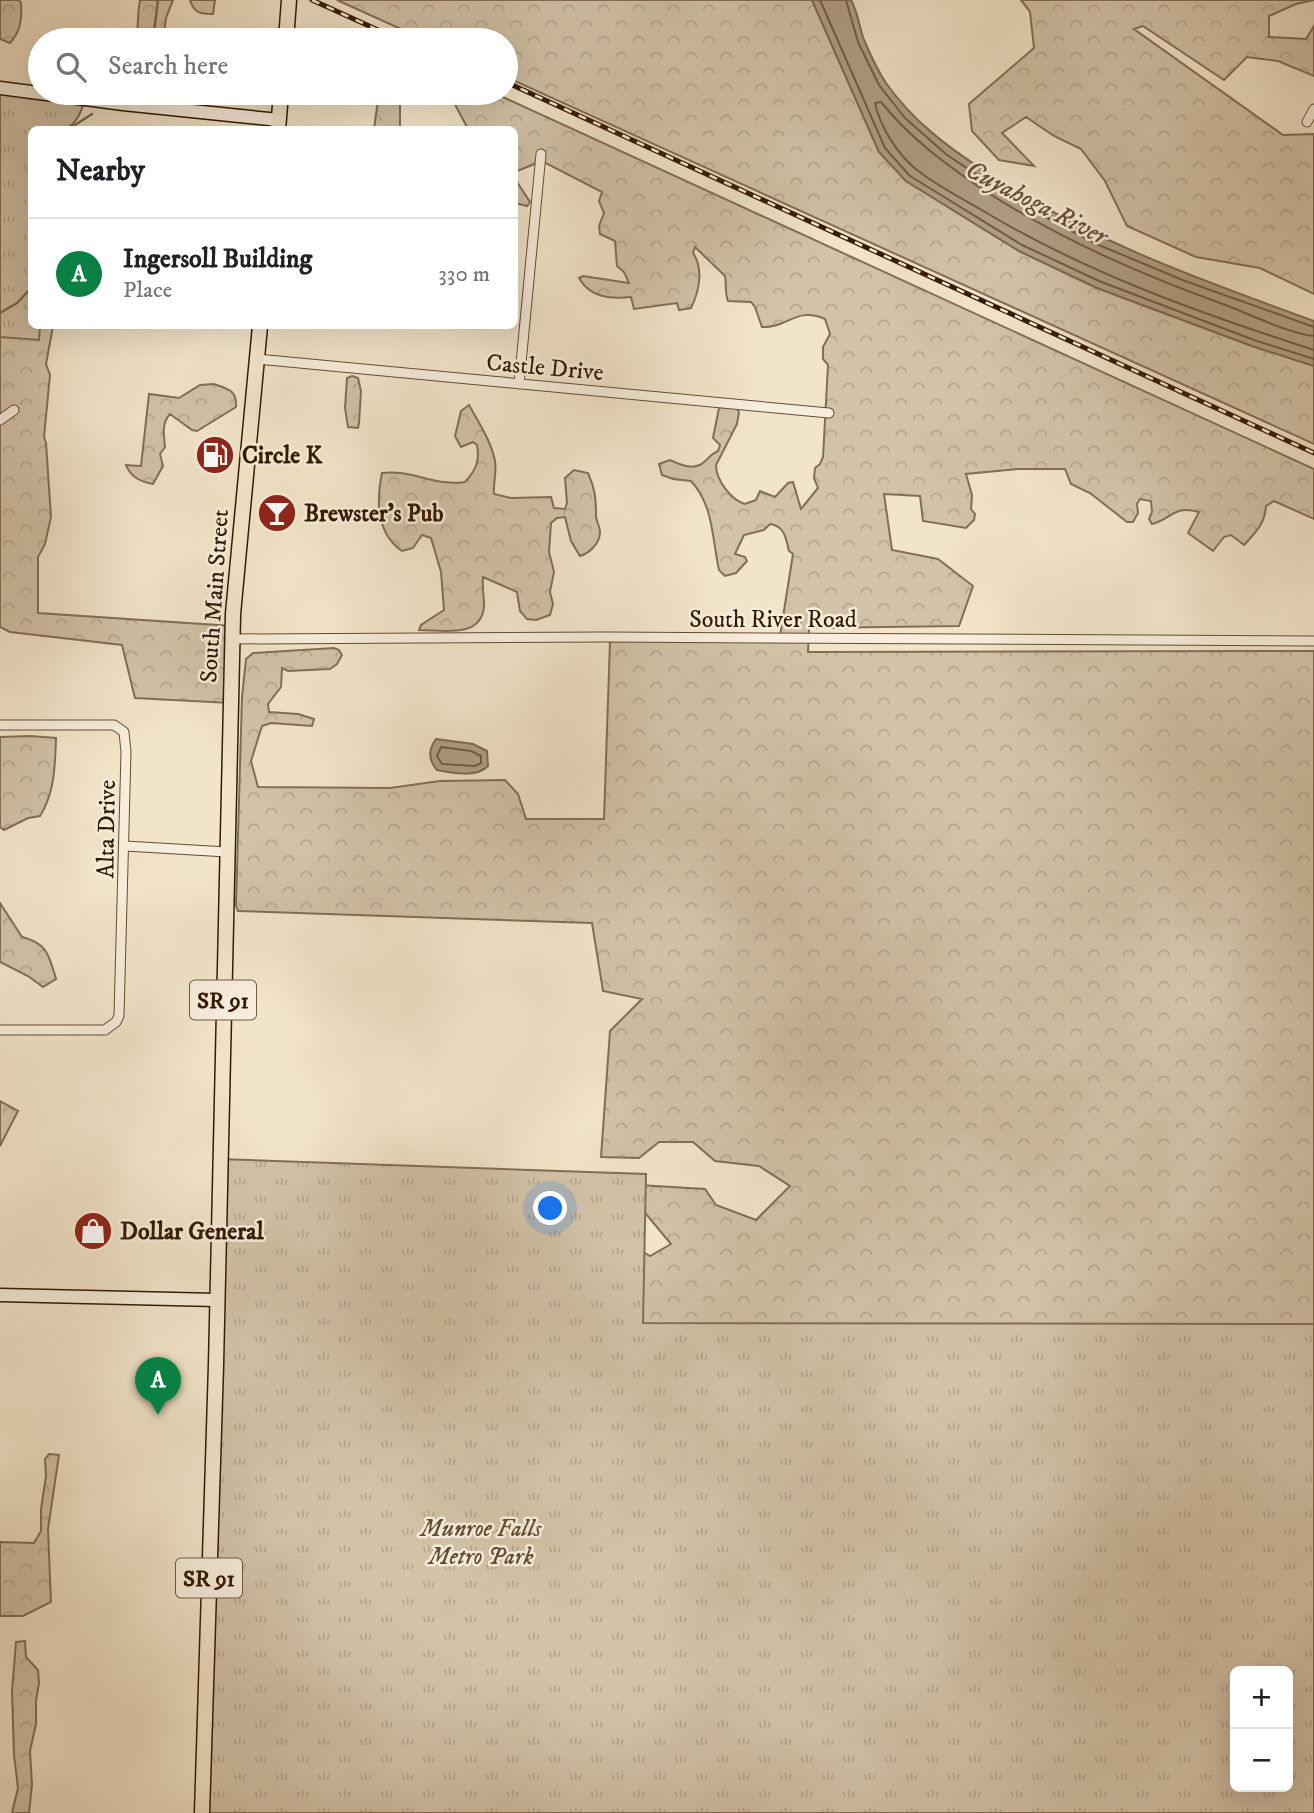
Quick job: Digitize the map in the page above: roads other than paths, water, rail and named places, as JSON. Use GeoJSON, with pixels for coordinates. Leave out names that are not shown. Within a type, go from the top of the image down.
{"type":"FeatureCollection","features":[{"type":"Feature","properties":{"kind":"main road"},"geometry":{"type":"LineString","coordinates":[[287,28],[289,0]]}},
{"type":"Feature","properties":{"kind":"main road"},"geometry":{"type":"LineString","coordinates":[[279,125],[280,105]]}},
{"type":"Feature","properties":{"kind":"main road","name":"South Main Street"},"geometry":{"type":"LineString","coordinates":[[227,852],[232,639],[260,329]]}},
{"type":"Feature","properties":{"kind":"main road","name":"SR 91"},"geometry":{"type":"LineString","coordinates":[[202,1813],[227,852]]}},
{"type":"Feature","properties":{"kind":"street"},"geometry":{"type":"LineString","coordinates":[[0,88],[28,92]]}},
{"type":"Feature","properties":{"kind":"street"},"geometry":{"type":"LineString","coordinates":[[130,105],[279,125]]}},
{"type":"Feature","properties":{"kind":"street"},"geometry":{"type":"LineString","coordinates":[[1307,122],[1314,108]]}},
{"type":"Feature","properties":{"kind":"street"},"geometry":{"type":"LineString","coordinates":[[519,384],[541,154]]}},
{"type":"Feature","properties":{"kind":"street","name":"Castle Drive"},"geometry":{"type":"LineString","coordinates":[[257,359],[829,413]]}},
{"type":"Feature","properties":{"kind":"street"},"geometry":{"type":"LineString","coordinates":[[0,420],[14,410]]}},
{"type":"Feature","properties":{"kind":"street","name":"South River Road"},"geometry":{"type":"LineString","coordinates":[[232,639],[616,637],[1314,641]]}},
{"type":"Feature","properties":{"kind":"street","name":"Alta Drive"},"geometry":{"type":"LineString","coordinates":[[0,724],[114,725],[124,732],[126,738],[119,1016],[116,1022],[105,1030],[0,1030]]}},
{"type":"Feature","properties":{"kind":"street"},"geometry":{"type":"LineString","coordinates":[[125,846],[227,852]]}},
{"type":"Feature","properties":{"kind":"street"},"geometry":{"type":"LineString","coordinates":[[0,1295],[217,1300]]}},
{"type":"Feature","properties":{"kind":"water"},"geometry":{"type":"Polygon","coordinates":[[[812,0],[851,0],[864,40],[886,83],[919,121],[957,152],[1024,196],[1104,238],[1228,290],[1314,321],[1314,366],[1252,346],[1097,288],[1019,251],[906,181],[879,152],[812,0]]]}},
{"type":"Feature","properties":{"kind":"water"},"geometry":{"type":"Polygon","coordinates":[[[436,739],[473,744],[487,751],[488,766],[471,773],[437,770],[430,755],[436,739]]]}},
{"type":"Feature","properties":{"kind":"waterway"},"geometry":{"type":"LineString","coordinates":[[154,28],[158,0]]}},
{"type":"Feature","properties":{"kind":"waterway"},"geometry":{"type":"LineString","coordinates":[[73,126],[92,114]]}},
{"type":"Feature","properties":{"kind":"waterway"},"geometry":{"type":"LineString","coordinates":[[0,313],[17,303],[28,291]]}},
{"type":"Feature","properties":{"kind":"railway"},"geometry":{"type":"LineString","coordinates":[[312,0],[374,28]]}},
{"type":"Feature","properties":{"kind":"railway"},"geometry":{"type":"LineString","coordinates":[[518,88],[1314,453]]}},
{"type":"Feature","properties":{"kind":"place","name":"Circle K"},"geometry":{"type":"Point","coordinates":[215,455]}},
{"type":"Feature","properties":{"kind":"place","name":"Brewster's Pub"},"geometry":{"type":"Point","coordinates":[277,513]}},
{"type":"Feature","properties":{"kind":"place","name":"Dollar General"},"geometry":{"type":"Point","coordinates":[93,1231]}},
{"type":"Feature","properties":{"kind":"place","name":"Ingersoll Building"},"geometry":{"type":"Point","coordinates":[158,1415]}},
{"type":"Feature","properties":{"kind":"water label","name":"Cuyahoga River"},"geometry":{"type":"Point","coordinates":[1037,202]}},
{"type":"Feature","properties":{"kind":"park label","name":"Munroe Falls Metro Park"},"geometry":{"type":"Point","coordinates":[481,1542]}}]}
